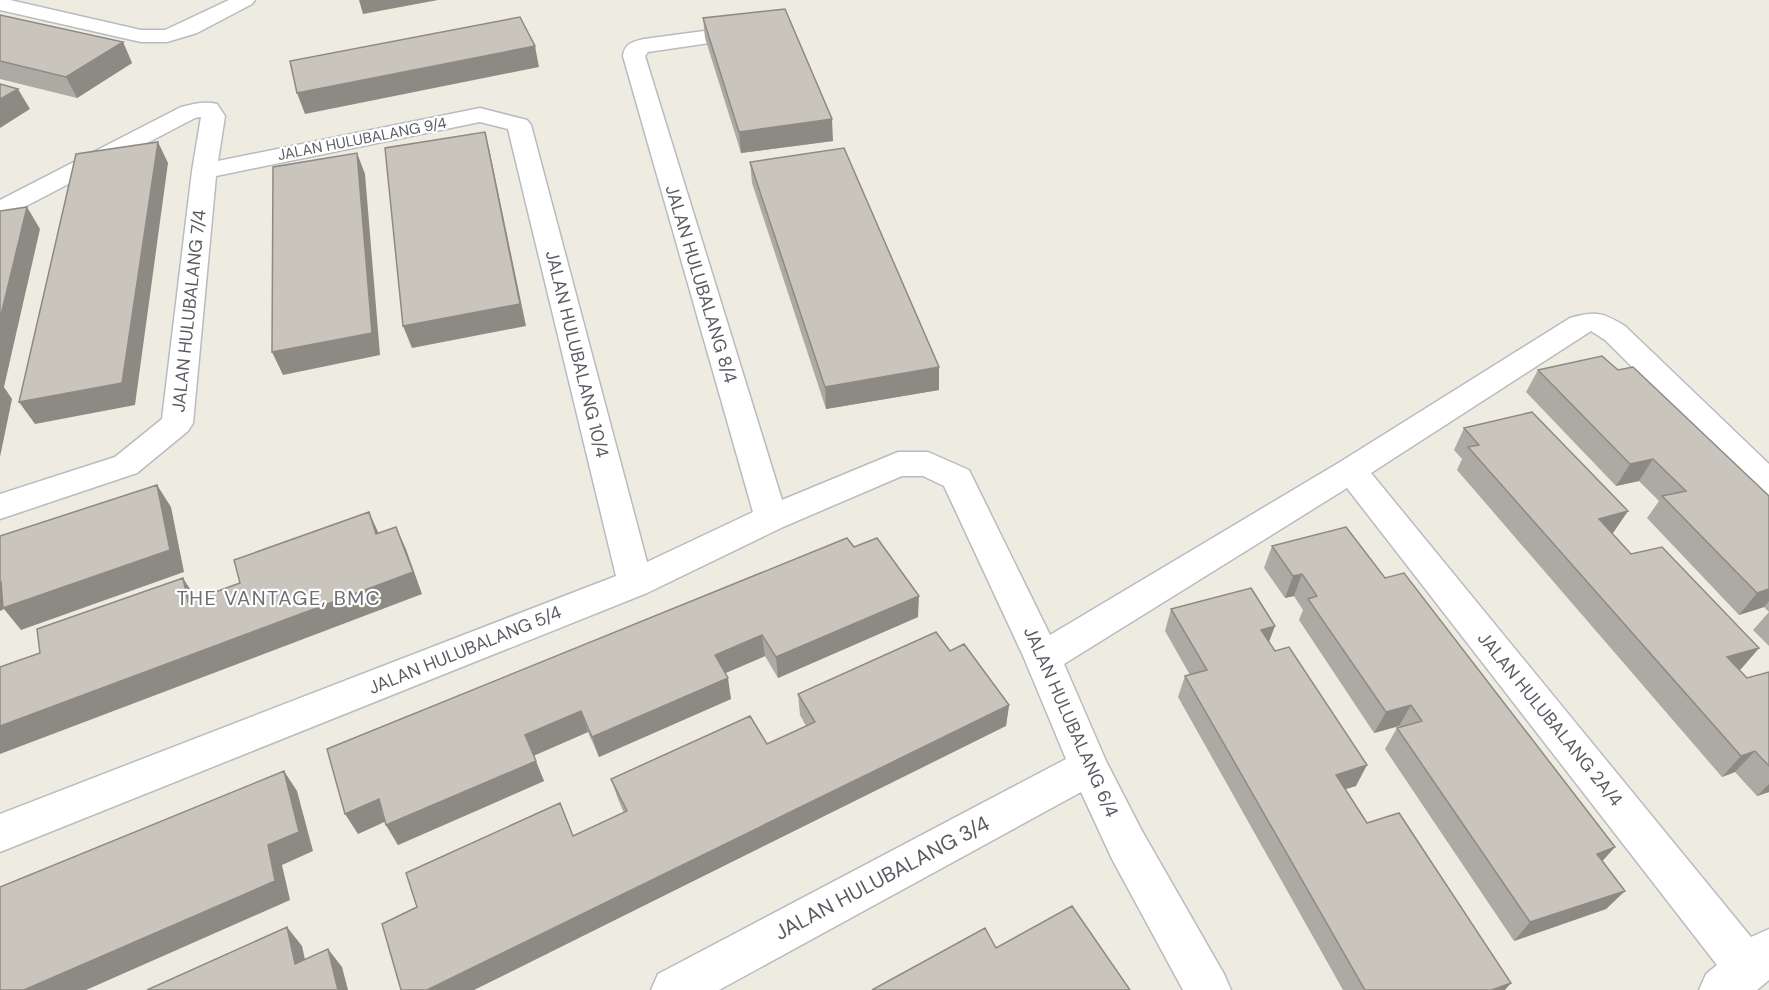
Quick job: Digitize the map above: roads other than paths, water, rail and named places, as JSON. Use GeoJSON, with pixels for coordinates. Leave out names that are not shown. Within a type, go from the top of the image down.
{"type":"FeatureCollection","features":[{"type":"Feature","properties":{"kind":"street"},"geometry":{"type":"LineString","coordinates":[[0,4],[141,36],[167,36],[189,28],[245,0]]}},
{"type":"Feature","properties":{"kind":"street","name":"JALAN HULUBALANG 8/4"},"geometry":{"type":"LineString","coordinates":[[768,28],[635,49],[634,56],[771,518]]}},
{"type":"Feature","properties":{"kind":"street","name":"JALAN HULUBALANG 7/4"},"geometry":{"type":"LineString","coordinates":[[0,210],[189,112],[209,109],[213,116],[204,171],[177,423],[126,465],[0,507]]}},
{"type":"Feature","properties":{"kind":"street","name":"JALAN HULUBALANG 9/4"},"geometry":{"type":"LineString","coordinates":[[204,171],[480,115],[519,124]]}},
{"type":"Feature","properties":{"kind":"street","name":"JALAN HULUBALANG 10/4"},"geometry":{"type":"LineString","coordinates":[[519,124],[635,583]]}},
{"type":"Feature","properties":{"kind":"street"},"geometry":{"type":"LineString","coordinates":[[1043,658],[1351,470],[1580,324],[1596,321],[1615,333],[1769,483]]}},
{"type":"Feature","properties":{"kind":"street","name":"JALAN HULUBALANG 5/4"},"geometry":{"type":"LineString","coordinates":[[0,833],[635,583],[771,518],[898,464],[928,464]]}},
{"type":"Feature","properties":{"kind":"street","name":"JALAN HULUBALANG 6/4"},"geometry":{"type":"LineString","coordinates":[[928,464],[957,478],[1043,658],[1089,767],[1127,845],[1208,990]]}},
{"type":"Feature","properties":{"kind":"street","name":"JALAN HULUBALANG 2A/4"},"geometry":{"type":"LineString","coordinates":[[1351,470],[1746,970]]}},
{"type":"Feature","properties":{"kind":"street","name":"JALAN HULUBALANG 3/4"},"geometry":{"type":"LineString","coordinates":[[674,990],[1089,767]]}},
{"type":"Feature","properties":{"kind":"district","name":"THE VANTAGE, BMC"},"geometry":{"type":"Point","coordinates":[279,598]}}]}
